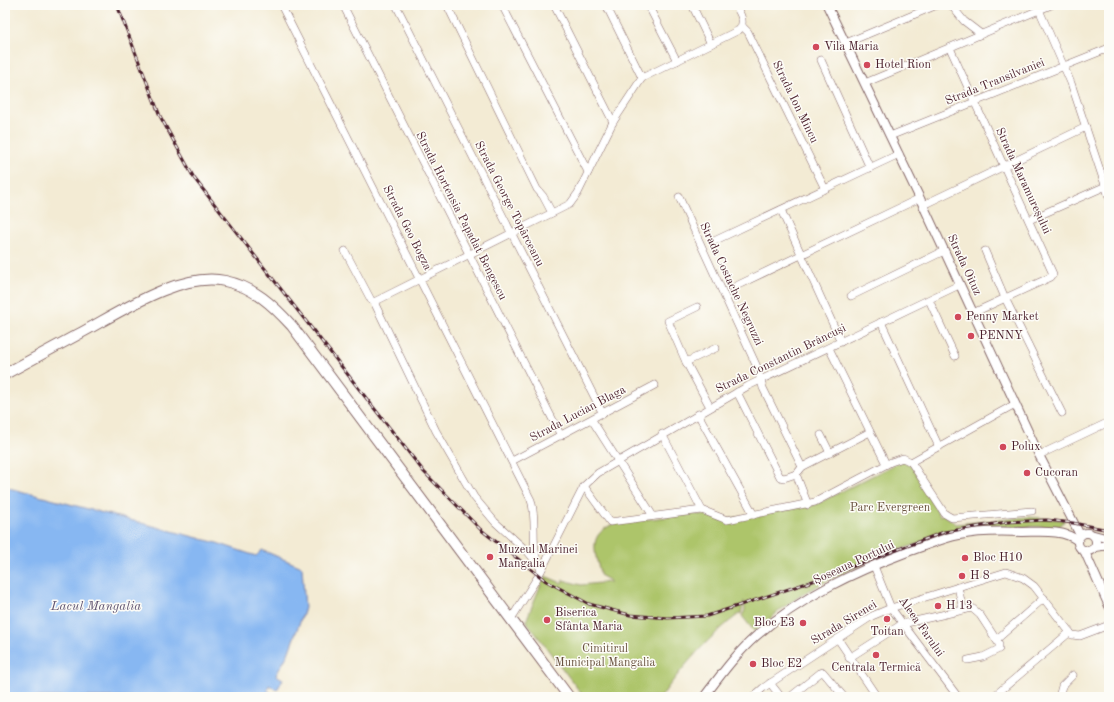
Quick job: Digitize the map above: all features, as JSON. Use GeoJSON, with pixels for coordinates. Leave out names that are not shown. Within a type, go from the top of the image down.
{"type":"FeatureCollection","features":[{"type":"Feature","properties":{"kind":"highway"},"geometry":{"type":"LineString","coordinates":[[5,374],[125,309],[179,285],[207,280],[218,280],[237,284],[253,291],[278,311],[292,326],[569,697]]}},
{"type":"Feature","properties":{"kind":"main road","name":"Strada Oituz"},"geometry":{"type":"LineString","coordinates":[[827,5],[922,202],[959,285],[1079,538]]}},
{"type":"Feature","properties":{"kind":"main road"},"geometry":{"type":"LineString","coordinates":[[1056,532],[1067,527],[1067,511]]}},
{"type":"Feature","properties":{"kind":"main road","name":"Șoseaua Portului"},"geometry":{"type":"LineString","coordinates":[[704,697],[740,652],[779,617],[819,592],[874,566],[959,535],[1008,531],[1056,532],[1079,538]]}},
{"type":"Feature","properties":{"kind":"main road"},"geometry":{"type":"LineString","coordinates":[[1109,539],[1087,532],[1079,538],[1079,546],[1084,550],[1109,606]]}},
{"type":"Feature","properties":{"kind":"main road"},"geometry":{"type":"LineString","coordinates":[[1094,535],[1096,541],[1095,547]]}},
{"type":"Feature","properties":{"kind":"main road"},"geometry":{"type":"LineString","coordinates":[[1084,550],[1090,551],[1095,547],[1109,545]]}},
{"type":"Feature","properties":{"kind":"street","name":"Strada Geo Bogza"},"geometry":{"type":"LineString","coordinates":[[281,5],[421,278],[532,500],[535,511],[534,553],[539,567]]}},
{"type":"Feature","properties":{"kind":"street","name":"Strada Hortensia Papadat Bengescu"},"geometry":{"type":"LineString","coordinates":[[343,5],[561,436]]}},
{"type":"Feature","properties":{"kind":"street","name":"Strada George Topârceanu"},"geometry":{"type":"LineString","coordinates":[[396,5],[604,414]]}},
{"type":"Feature","properties":{"kind":"street"},"geometry":{"type":"LineString","coordinates":[[447,5],[537,189],[543,196],[552,213]]}},
{"type":"Feature","properties":{"kind":"street"},"geometry":{"type":"LineString","coordinates":[[502,5],[588,172]]}},
{"type":"Feature","properties":{"kind":"street"},"geometry":{"type":"LineString","coordinates":[[554,5],[613,122]]}},
{"type":"Feature","properties":{"kind":"street"},"geometry":{"type":"LineString","coordinates":[[606,5],[642,78]]}},
{"type":"Feature","properties":{"kind":"street"},"geometry":{"type":"LineString","coordinates":[[648,5],[677,61]]}},
{"type":"Feature","properties":{"kind":"street"},"geometry":{"type":"LineString","coordinates":[[692,5],[711,44]]}},
{"type":"Feature","properties":{"kind":"street"},"geometry":{"type":"LineString","coordinates":[[374,302],[574,201],[613,122],[642,78],[739,30],[742,26],[741,16],[735,5]]}},
{"type":"Feature","properties":{"kind":"street"},"geometry":{"type":"LineString","coordinates":[[846,43],[937,5]]}},
{"type":"Feature","properties":{"kind":"street"},"geometry":{"type":"LineString","coordinates":[[951,5],[964,21],[982,34]]}},
{"type":"Feature","properties":{"kind":"street"},"geometry":{"type":"LineString","coordinates":[[865,83],[982,34],[1038,7],[1051,5]]}},
{"type":"Feature","properties":{"kind":"street"},"geometry":{"type":"LineString","coordinates":[[1038,7],[1065,66],[1109,197]]}},
{"type":"Feature","properties":{"kind":"street","name":"Strada Ion Mincu"},"geometry":{"type":"LineString","coordinates":[[742,26],[748,32],[824,189]]}},
{"type":"Feature","properties":{"kind":"street","name":"Strada Maramureșului"},"geometry":{"type":"LineString","coordinates":[[950,48],[1053,274],[1051,277],[973,314]]}},
{"type":"Feature","properties":{"kind":"street","name":"Strada Transilvaniei"},"geometry":{"type":"LineString","coordinates":[[890,136],[1109,48]]}},
{"type":"Feature","properties":{"kind":"street"},"geometry":{"type":"LineString","coordinates":[[820,60],[870,168]]}},
{"type":"Feature","properties":{"kind":"street"},"geometry":{"type":"LineString","coordinates":[[736,286],[801,255],[1004,166],[1086,127]]}},
{"type":"Feature","properties":{"kind":"street"},"geometry":{"type":"LineString","coordinates":[[714,241],[899,154]]}},
{"type":"Feature","properties":{"kind":"street"},"geometry":{"type":"LineString","coordinates":[[1029,220],[1106,186]]}},
{"type":"Feature","properties":{"kind":"street","name":"Strada Costache Negruzzi"},"geometry":{"type":"LineString","coordinates":[[679,197],[757,367],[760,380]]}},
{"type":"Feature","properties":{"kind":"street"},"geometry":{"type":"LineString","coordinates":[[781,210],[841,342]]}},
{"type":"Feature","properties":{"kind":"street"},"geometry":{"type":"LineString","coordinates":[[985,250],[1005,298],[1062,413]]}},
{"type":"Feature","properties":{"kind":"street"},"geometry":{"type":"LineString","coordinates":[[345,251],[371,300],[374,302],[436,431],[474,497],[495,522],[528,552],[539,567]]}},
{"type":"Feature","properties":{"kind":"street"},"geometry":{"type":"LineString","coordinates":[[851,296],[944,252]]}},
{"type":"Feature","properties":{"kind":"street","name":"Strada Constantin Brâncuși"},"geometry":{"type":"LineString","coordinates":[[584,486],[598,473],[662,434],[760,380],[959,285]]}},
{"type":"Feature","properties":{"kind":"street"},"geometry":{"type":"LineString","coordinates":[[929,300],[955,356]]}},
{"type":"Feature","properties":{"kind":"street"},"geometry":{"type":"LineString","coordinates":[[697,307],[668,320],[686,362],[710,407]]}},
{"type":"Feature","properties":{"kind":"street"},"geometry":{"type":"LineString","coordinates":[[881,322],[939,447]]}},
{"type":"Feature","properties":{"kind":"street"},"geometry":{"type":"LineString","coordinates":[[686,362],[716,348]]}},
{"type":"Feature","properties":{"kind":"street"},"geometry":{"type":"LineString","coordinates":[[829,348],[886,464]]}},
{"type":"Feature","properties":{"kind":"street"},"geometry":{"type":"LineString","coordinates":[[760,380],[802,467]]}},
{"type":"Feature","properties":{"kind":"street","name":"Strada Lucian Blaga"},"geometry":{"type":"LineString","coordinates":[[512,461],[604,414],[655,385]]}},
{"type":"Feature","properties":{"kind":"street"},"geometry":{"type":"LineString","coordinates":[[738,392],[780,477],[784,478],[796,474],[802,467],[870,432]]}},
{"type":"Feature","properties":{"kind":"street"},"geometry":{"type":"LineString","coordinates":[[911,462],[1015,404]]}},
{"type":"Feature","properties":{"kind":"street"},"geometry":{"type":"LineString","coordinates":[[698,414],[754,515]]}},
{"type":"Feature","properties":{"kind":"street"},"geometry":{"type":"LineString","coordinates":[[592,420],[653,516]]}},
{"type":"Feature","properties":{"kind":"street"},"geometry":{"type":"LineString","coordinates":[[1039,455],[1108,425]]}},
{"type":"Feature","properties":{"kind":"street"},"geometry":{"type":"LineString","coordinates":[[662,434],[702,510]]}},
{"type":"Feature","properties":{"kind":"street"},"geometry":{"type":"LineString","coordinates":[[821,435],[830,453]]}},
{"type":"Feature","properties":{"kind":"street"},"geometry":{"type":"LineString","coordinates":[[511,619],[584,486],[610,522],[702,510],[727,520],[808,505],[838,491],[886,464],[900,459],[907,459],[911,462],[946,514],[952,518],[1032,511]]}},
{"type":"Feature","properties":{"kind":"street"},"geometry":{"type":"LineString","coordinates":[[796,474],[808,505]]}},
{"type":"Feature","properties":{"kind":"street","name":"Aleea Farului"},"geometry":{"type":"LineString","coordinates":[[874,566],[891,608],[958,697]]}},
{"type":"Feature","properties":{"kind":"street","name":"Strada Sirenei"},"geometry":{"type":"LineString","coordinates":[[752,697],[770,683],[872,616],[891,608],[1006,572],[1029,581],[1070,632]]}},
{"type":"Feature","properties":{"kind":"street"},"geometry":{"type":"LineString","coordinates":[[958,588],[964,610]]}},
{"type":"Feature","properties":{"kind":"street"},"geometry":{"type":"LineString","coordinates":[[997,640],[1044,598]]}},
{"type":"Feature","properties":{"kind":"street"},"geometry":{"type":"LineString","coordinates":[[849,658],[902,624],[972,608],[976,610],[997,640],[999,648],[983,657],[968,660]]}},
{"type":"Feature","properties":{"kind":"street"},"geometry":{"type":"LineString","coordinates":[[993,697],[1070,632],[1077,637],[1109,625]]}},
{"type":"Feature","properties":{"kind":"street"},"geometry":{"type":"LineString","coordinates":[[838,639],[849,658],[877,697]]}},
{"type":"Feature","properties":{"kind":"street"},"geometry":{"type":"LineString","coordinates":[[790,697],[823,672],[844,697]]}},
{"type":"Feature","properties":{"kind":"street"},"geometry":{"type":"LineString","coordinates":[[1059,697],[1062,686],[1073,674]]}},
{"type":"Feature","properties":{"kind":"street"},"geometry":{"type":"LineString","coordinates":[[770,683],[781,697]]}},
{"type":"Feature","properties":{"kind":"green space"},"geometry":{"type":"Polygon","coordinates":[[[901,461],[911,465],[940,516],[943,514],[956,524],[1027,517],[1064,520],[1063,523],[1054,527],[996,528],[967,532],[946,536],[881,556],[839,575],[800,596],[754,631],[742,616],[745,610],[744,601],[741,614],[739,614],[706,642],[678,674],[661,697],[584,697],[526,621],[541,584],[539,582],[542,575],[562,583],[563,580],[581,585],[610,582],[600,575],[595,545],[598,535],[615,523],[692,514],[705,515],[721,520],[815,505],[901,461]]]}},
{"type":"Feature","properties":{"kind":"water","name":"Lacul Mangalia"},"geometry":{"type":"Polygon","coordinates":[[[5,487],[217,543],[256,556],[262,550],[302,567],[305,608],[288,654],[276,675],[283,679],[277,690],[269,685],[267,690],[274,695],[273,697],[5,697],[5,487]]]}},
{"type":"Feature","properties":{"kind":"railway"},"geometry":{"type":"LineString","coordinates":[[117,5],[160,116],[194,178],[424,472],[480,529],[546,581],[589,604],[630,615],[668,618],[707,616],[822,578],[944,532],[1007,522],[1047,520],[1109,530]]}},
{"type":"Feature","properties":{"kind":"place","name":"Vila Maria"},"geometry":{"type":"Point","coordinates":[816,47]}},
{"type":"Feature","properties":{"kind":"place","name":"Hotel Rion"},"geometry":{"type":"Point","coordinates":[867,65]}},
{"type":"Feature","properties":{"kind":"place","name":"Penny Market"},"geometry":{"type":"Point","coordinates":[958,317]}},
{"type":"Feature","properties":{"kind":"place","name":"PENNY"},"geometry":{"type":"Point","coordinates":[971,336]}},
{"type":"Feature","properties":{"kind":"place","name":"Polux"},"geometry":{"type":"Point","coordinates":[1003,447]}},
{"type":"Feature","properties":{"kind":"place","name":"Cucoran"},"geometry":{"type":"Point","coordinates":[1027,473]}},
{"type":"Feature","properties":{"kind":"place","name":"Muzeul Marinei Mangalia"},"geometry":{"type":"Point","coordinates":[490,557]}},
{"type":"Feature","properties":{"kind":"place","name":"Bloc H10"},"geometry":{"type":"Point","coordinates":[965,558]}},
{"type":"Feature","properties":{"kind":"place","name":"H 8"},"geometry":{"type":"Point","coordinates":[962,576]}},
{"type":"Feature","properties":{"kind":"place","name":"H 13"},"geometry":{"type":"Point","coordinates":[938,606]}},
{"type":"Feature","properties":{"kind":"place","name":"Toitan"},"geometry":{"type":"Point","coordinates":[887,619]}},
{"type":"Feature","properties":{"kind":"place","name":"Biserica Sfânta Maria"},"geometry":{"type":"Point","coordinates":[547,620]}},
{"type":"Feature","properties":{"kind":"place","name":"Bloc E3"},"geometry":{"type":"Point","coordinates":[803,623]}},
{"type":"Feature","properties":{"kind":"place","name":"Centrala Termică"},"geometry":{"type":"Point","coordinates":[876,655]}},
{"type":"Feature","properties":{"kind":"place","name":"Bloc E2"},"geometry":{"type":"Point","coordinates":[753,664]}},
{"type":"Feature","properties":{"kind":"park label","name":"Parc Evergreen"},"geometry":{"type":"Point","coordinates":[890,508]}},
{"type":"Feature","properties":{"kind":"park label","name":"Cimitirul Municipal Mangalia"},"geometry":{"type":"Point","coordinates":[605,656]}}]}
